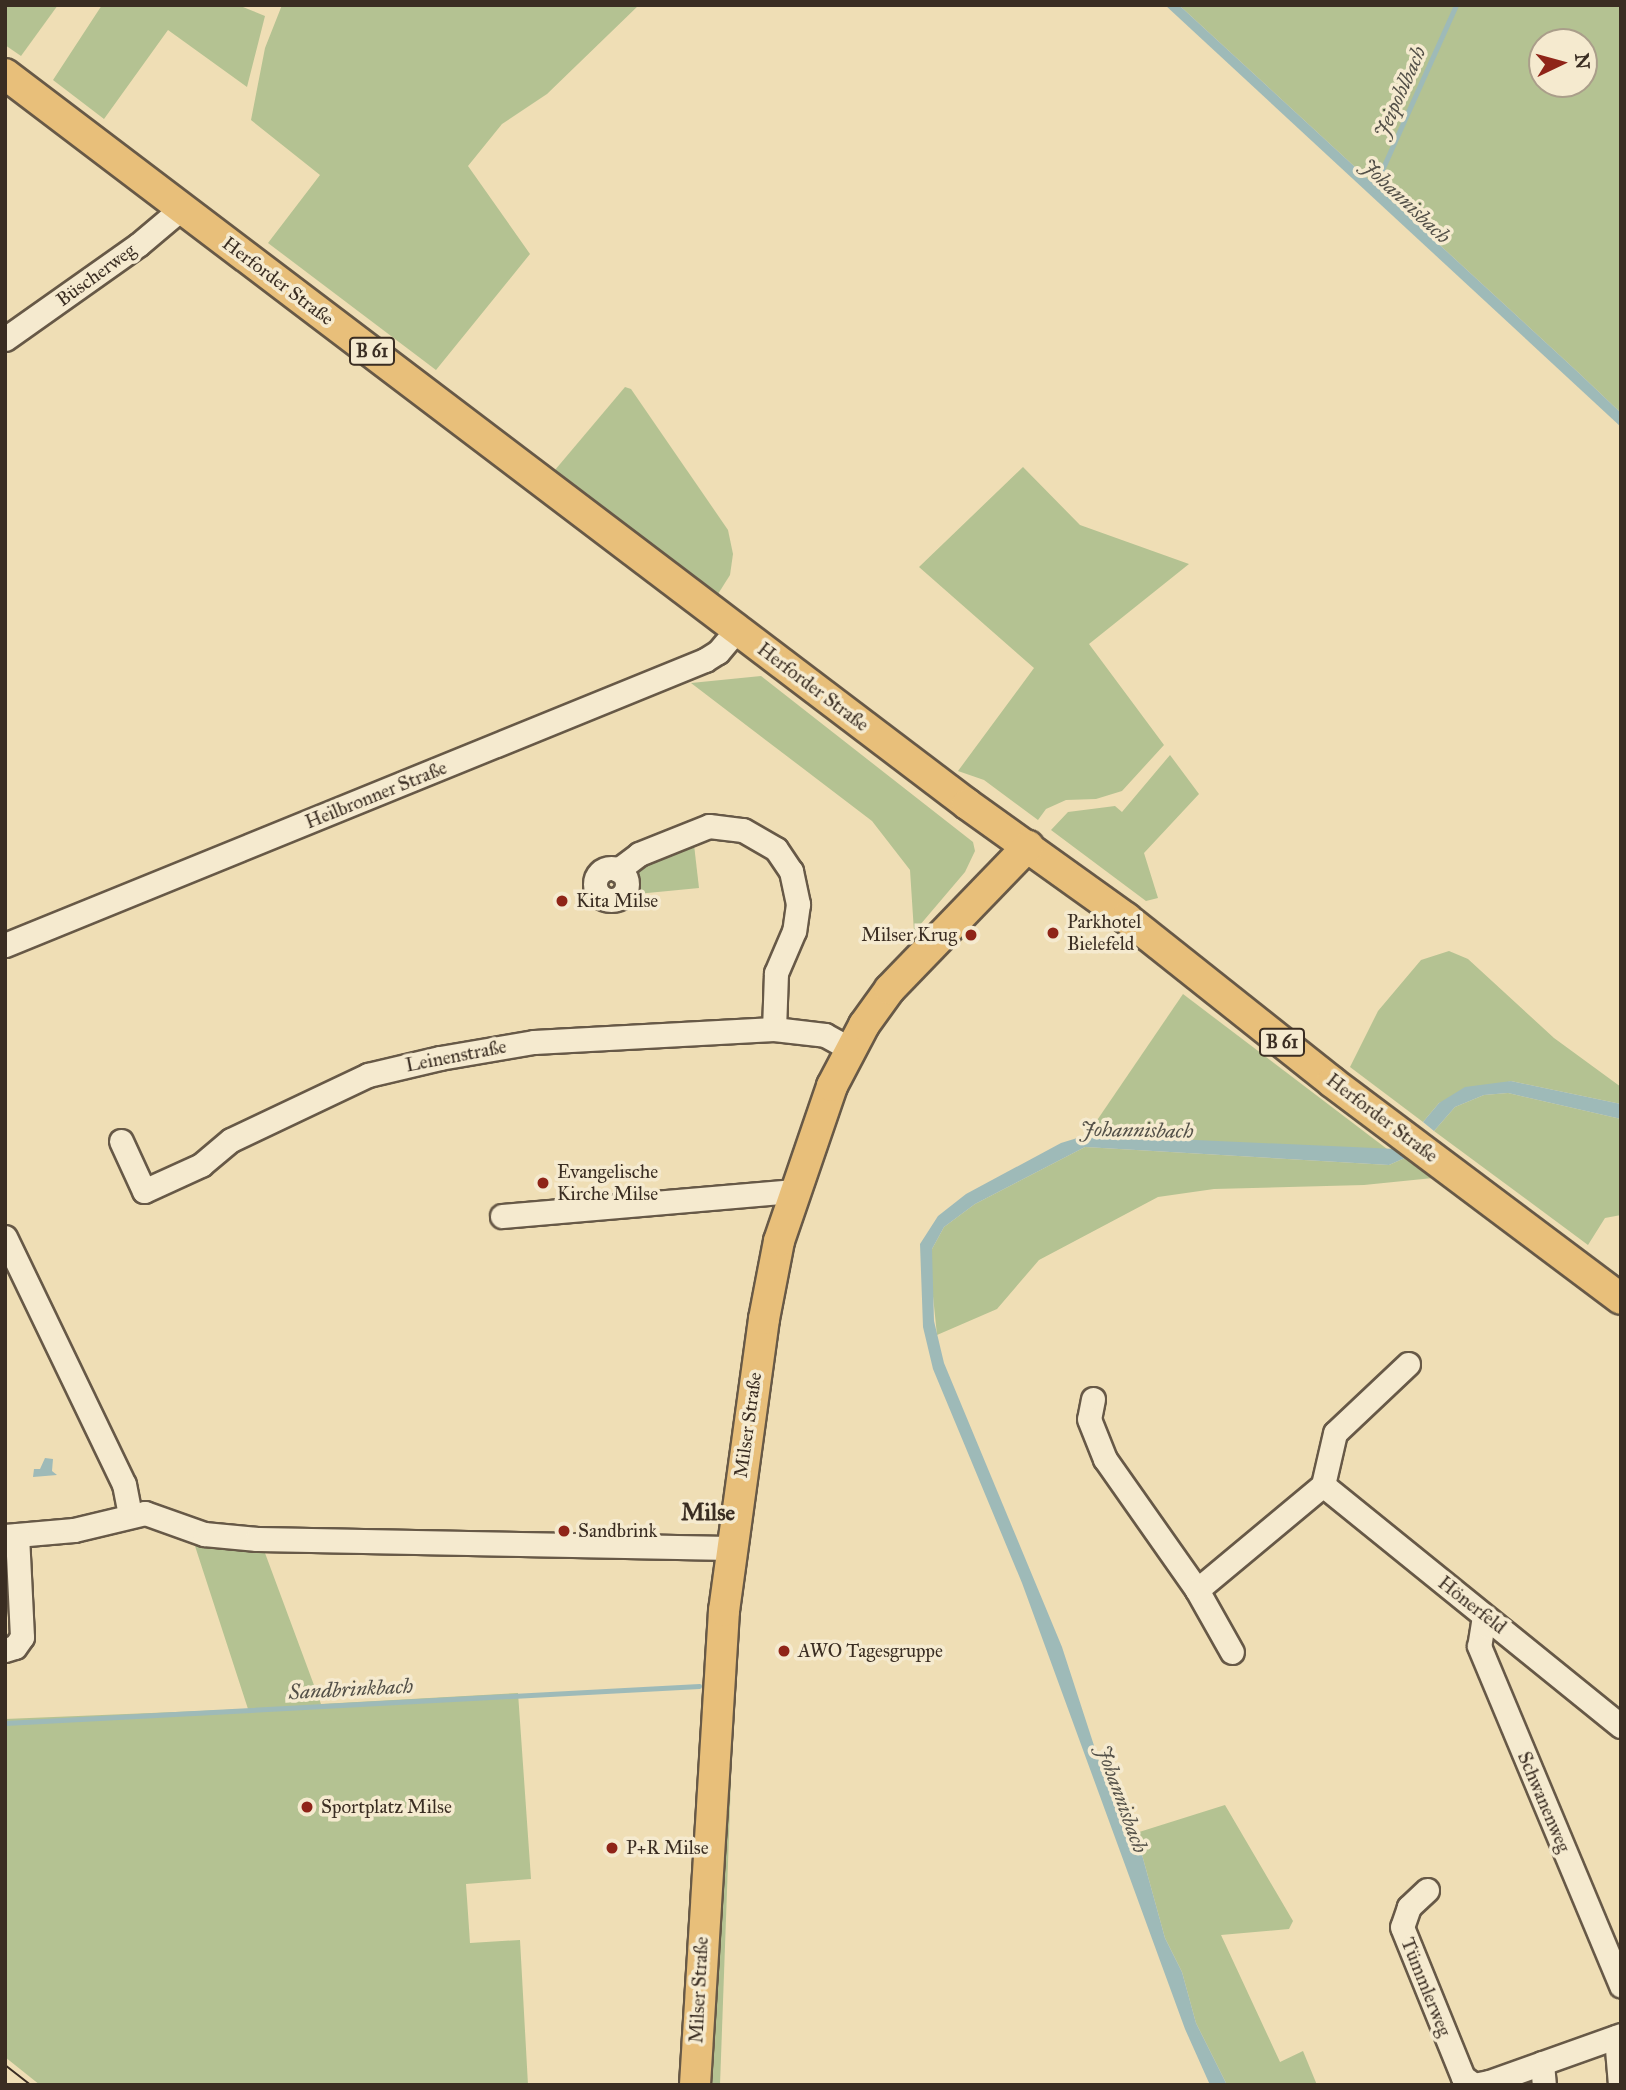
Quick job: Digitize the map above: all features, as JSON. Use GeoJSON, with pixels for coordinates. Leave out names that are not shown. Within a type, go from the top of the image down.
{"type":"FeatureCollection","features":[{"type":"Feature","properties":{"kind":"main road","name":"Herforder Straße"},"geometry":{"type":"LineString","coordinates":[[5,74],[1028,846],[1621,1299]]}},
{"type":"Feature","properties":{"kind":"main road","name":"Milser Straße"},"geometry":{"type":"LineString","coordinates":[[695,2085],[709,1826],[731,1548],[769,1287],[795,1191],[850,1049],[890,989],[1028,846]]}},
{"type":"Feature","properties":{"kind":"street","name":"Büscherweg"},"geometry":{"type":"LineString","coordinates":[[5,339],[138,245],[182,208]]}},
{"type":"Feature","properties":{"kind":"street","name":"Heilbronner Straße"},"geometry":{"type":"LineString","coordinates":[[5,945],[705,660],[718,652],[737,629]]}},
{"type":"Feature","properties":{"kind":"street"},"geometry":{"type":"LineString","coordinates":[[618,870],[632,857],[709,826],[743,830],[776,849],[791,871],[798,904],[794,931],[776,973],[775,1029]]}},
{"type":"Feature","properties":{"kind":"street","name":"Leinenstraße"},"geometry":{"type":"LineString","coordinates":[[121,1141],[145,1191],[201,1165],[232,1140],[381,1071],[534,1042],[775,1029],[807,1031],[850,1049]]}},
{"type":"Feature","properties":{"kind":"street"},"geometry":{"type":"LineString","coordinates":[[502,1216],[795,1191]]}},
{"type":"Feature","properties":{"kind":"street"},"geometry":{"type":"LineString","coordinates":[[5,1237],[124,1484],[130,1514]]}},
{"type":"Feature","properties":{"kind":"street"},"geometry":{"type":"LineString","coordinates":[[1197,1590],[1323,1485],[1335,1433],[1408,1364]]}},
{"type":"Feature","properties":{"kind":"street"},"geometry":{"type":"LineString","coordinates":[[1093,1399],[1089,1419],[1105,1459],[1197,1590],[1232,1652]]}},
{"type":"Feature","properties":{"kind":"street","name":"Hönerfeld"},"geometry":{"type":"LineString","coordinates":[[1323,1485],[1621,1726]]}},
{"type":"Feature","properties":{"kind":"street"},"geometry":{"type":"LineString","coordinates":[[5,1650],[15,1647],[22,1637],[11,1535],[74,1530],[130,1514],[145,1513],[204,1534],[257,1539],[731,1548]]}},
{"type":"Feature","properties":{"kind":"street","name":"Schwanenweg"},"geometry":{"type":"LineString","coordinates":[[1484,1616],[1479,1646],[1621,1986]]}},
{"type":"Feature","properties":{"kind":"street","name":"Tümmlerweg"},"geometry":{"type":"LineString","coordinates":[[1427,1891],[1409,1907],[1402,1927],[1463,2077],[1474,2085],[1543,2074],[1618,2036],[1620,2085]]}},
{"type":"Feature","properties":{"kind":"green space"},"geometry":{"type":"Polygon","coordinates":[[[5,5],[58,5],[21,56],[5,45],[5,5]]]}},
{"type":"Feature","properties":{"kind":"green space"},"geometry":{"type":"Polygon","coordinates":[[[102,5],[238,5],[265,16],[247,87],[168,30],[104,119],[53,80],[102,5]]]}},
{"type":"Feature","properties":{"kind":"green space"},"geometry":{"type":"Polygon","coordinates":[[[282,5],[639,5],[547,94],[502,124],[468,166],[530,254],[436,370],[268,243],[320,175],[251,120],[265,48],[282,5]]]}},
{"type":"Feature","properties":{"kind":"green space"},"geometry":{"type":"Polygon","coordinates":[[[1179,5],[1621,5],[1621,413],[1580,374],[1179,5]]]}},
{"type":"Feature","properties":{"kind":"green space"},"geometry":{"type":"Polygon","coordinates":[[[625,387],[631,389],[728,530],[733,554],[730,575],[718,594],[555,470],[625,387]]]}},
{"type":"Feature","properties":{"kind":"green space"},"geometry":{"type":"Polygon","coordinates":[[[1023,467],[1080,525],[1189,564],[1089,644],[1164,745],[1122,791],[1096,799],[1066,800],[1046,809],[1038,820],[984,780],[958,771],[1034,668],[919,567],[1023,467]]]}},
{"type":"Feature","properties":{"kind":"green space"},"geometry":{"type":"Polygon","coordinates":[[[761,676],[973,842],[975,851],[965,872],[914,932],[910,870],[872,821],[691,683],[761,676]]]}},
{"type":"Feature","properties":{"kind":"green space"},"geometry":{"type":"Polygon","coordinates":[[[1170,755],[1199,794],[1144,853],[1158,898],[1146,901],[1051,830],[1068,812],[1115,806],[1122,812],[1170,755]]]}},
{"type":"Feature","properties":{"kind":"green space"},"geometry":{"type":"Polygon","coordinates":[[[693,836],[699,888],[637,894],[634,866],[693,836]]]}},
{"type":"Feature","properties":{"kind":"green space"},"geometry":{"type":"Polygon","coordinates":[[[1449,951],[1468,959],[1554,1038],[1621,1087],[1621,1104],[1511,1081],[1439,1103],[1423,1122],[1350,1067],[1378,1011],[1421,960],[1449,951]]]}},
{"type":"Feature","properties":{"kind":"green space"},"geometry":{"type":"Polygon","coordinates":[[[1183,994],[1391,1152],[1087,1135],[1183,994]]]}},
{"type":"Feature","properties":{"kind":"green space"},"geometry":{"type":"Polygon","coordinates":[[[1508,1093],[1621,1119],[1621,1215],[1605,1218],[1588,1245],[1434,1131],[1455,1107],[1484,1095],[1508,1093]]]}},
{"type":"Feature","properties":{"kind":"green space"},"geometry":{"type":"Polygon","coordinates":[[[1085,1147],[1389,1165],[1407,1157],[1433,1178],[1364,1185],[1214,1189],[1158,1197],[1039,1260],[997,1309],[937,1335],[930,1267],[932,1249],[944,1227],[975,1204],[1085,1147]]]}},
{"type":"Feature","properties":{"kind":"green space"},"geometry":{"type":"Polygon","coordinates":[[[195,1546],[265,1553],[321,1704],[518,1693],[531,1879],[466,1884],[470,1943],[520,1940],[528,2085],[40,2085],[5,2057],[5,1719],[248,1709],[195,1546]]]}},
{"type":"Feature","properties":{"kind":"green space"},"geometry":{"type":"Polygon","coordinates":[[[728,1780],[731,1780],[720,2085],[712,2085],[728,1780]]]}},
{"type":"Feature","properties":{"kind":"green space"},"geometry":{"type":"Polygon","coordinates":[[[1225,1805],[1293,1921],[1289,1929],[1221,1935],[1280,2062],[1303,2051],[1317,2085],[1227,2085],[1196,2023],[1182,1972],[1165,1938],[1136,1833],[1225,1805]]]}},
{"type":"Feature","properties":{"kind":"water"},"geometry":{"type":"Polygon","coordinates":[[[1165,5],[1179,5],[1580,374],[1621,413],[1621,427],[1165,5]]]}},
{"type":"Feature","properties":{"kind":"water"},"geometry":{"type":"Polygon","coordinates":[[[1511,1081],[1621,1104],[1621,1119],[1508,1093],[1484,1095],[1455,1107],[1434,1131],[1423,1122],[1439,1103],[1465,1087],[1511,1081]]]}},
{"type":"Feature","properties":{"kind":"water"},"geometry":{"type":"Polygon","coordinates":[[[1087,1135],[1396,1149],[1407,1157],[1389,1165],[1085,1147],[975,1204],[944,1227],[932,1249],[934,1321],[944,1363],[1062,1647],[1100,1764],[1136,1833],[1165,1938],[1182,1972],[1196,2023],[1227,2085],[1210,2085],[1185,2029],[1022,1583],[933,1369],[923,1327],[920,1244],[938,1216],[966,1194],[1061,1143],[1087,1135]]]}},
{"type":"Feature","properties":{"kind":"water"},"geometry":{"type":"Polygon","coordinates":[[[45,1458],[53,1459],[52,1471],[57,1475],[33,1477],[34,1469],[40,1469],[45,1458]]]}},
{"type":"Feature","properties":{"kind":"waterway","name":"Jeipohlbach"},"geometry":{"type":"LineString","coordinates":[[1373,190],[1456,5]]}},
{"type":"Feature","properties":{"kind":"waterway","name":"Sandbrinkbach"},"geometry":{"type":"LineString","coordinates":[[5,1723],[699,1686]]}},
{"type":"Feature","properties":{"kind":"tram line"},"geometry":{"type":"LineString","coordinates":[[5,2065],[31,2085]]}},
{"type":"Feature","properties":{"kind":"place","name":"Kita Milse"},"geometry":{"type":"Point","coordinates":[562,901]}},
{"type":"Feature","properties":{"kind":"place","name":"Parkhotel Bielefeld"},"geometry":{"type":"Point","coordinates":[1053,933]}},
{"type":"Feature","properties":{"kind":"place","name":"Milser Krug"},"geometry":{"type":"Point","coordinates":[971,935]}},
{"type":"Feature","properties":{"kind":"place","name":"Evangelische Kirche Milse"},"geometry":{"type":"Point","coordinates":[543,1183]}},
{"type":"Feature","properties":{"kind":"place","name":"Sandbrink"},"geometry":{"type":"Point","coordinates":[564,1531]}},
{"type":"Feature","properties":{"kind":"place","name":"AWO Tagesgruppe"},"geometry":{"type":"Point","coordinates":[784,1651]}},
{"type":"Feature","properties":{"kind":"place","name":"Sportplatz Milse"},"geometry":{"type":"Point","coordinates":[307,1807]}},
{"type":"Feature","properties":{"kind":"place","name":"P+R Milse"},"geometry":{"type":"Point","coordinates":[612,1848]}},
{"type":"Feature","properties":{"kind":"district","name":"Milse"},"geometry":{"type":"Point","coordinates":[708,1512]}},
{"type":"Feature","properties":{"kind":"water label","name":"Johannisbach"},"geometry":{"type":"Point","coordinates":[1406,201]}},
{"type":"Feature","properties":{"kind":"water label","name":"Johannisbach"},"geometry":{"type":"Point","coordinates":[1137,1130]}},
{"type":"Feature","properties":{"kind":"water label","name":"Johannisbach"},"geometry":{"type":"Point","coordinates":[1122,1799]}}]}
